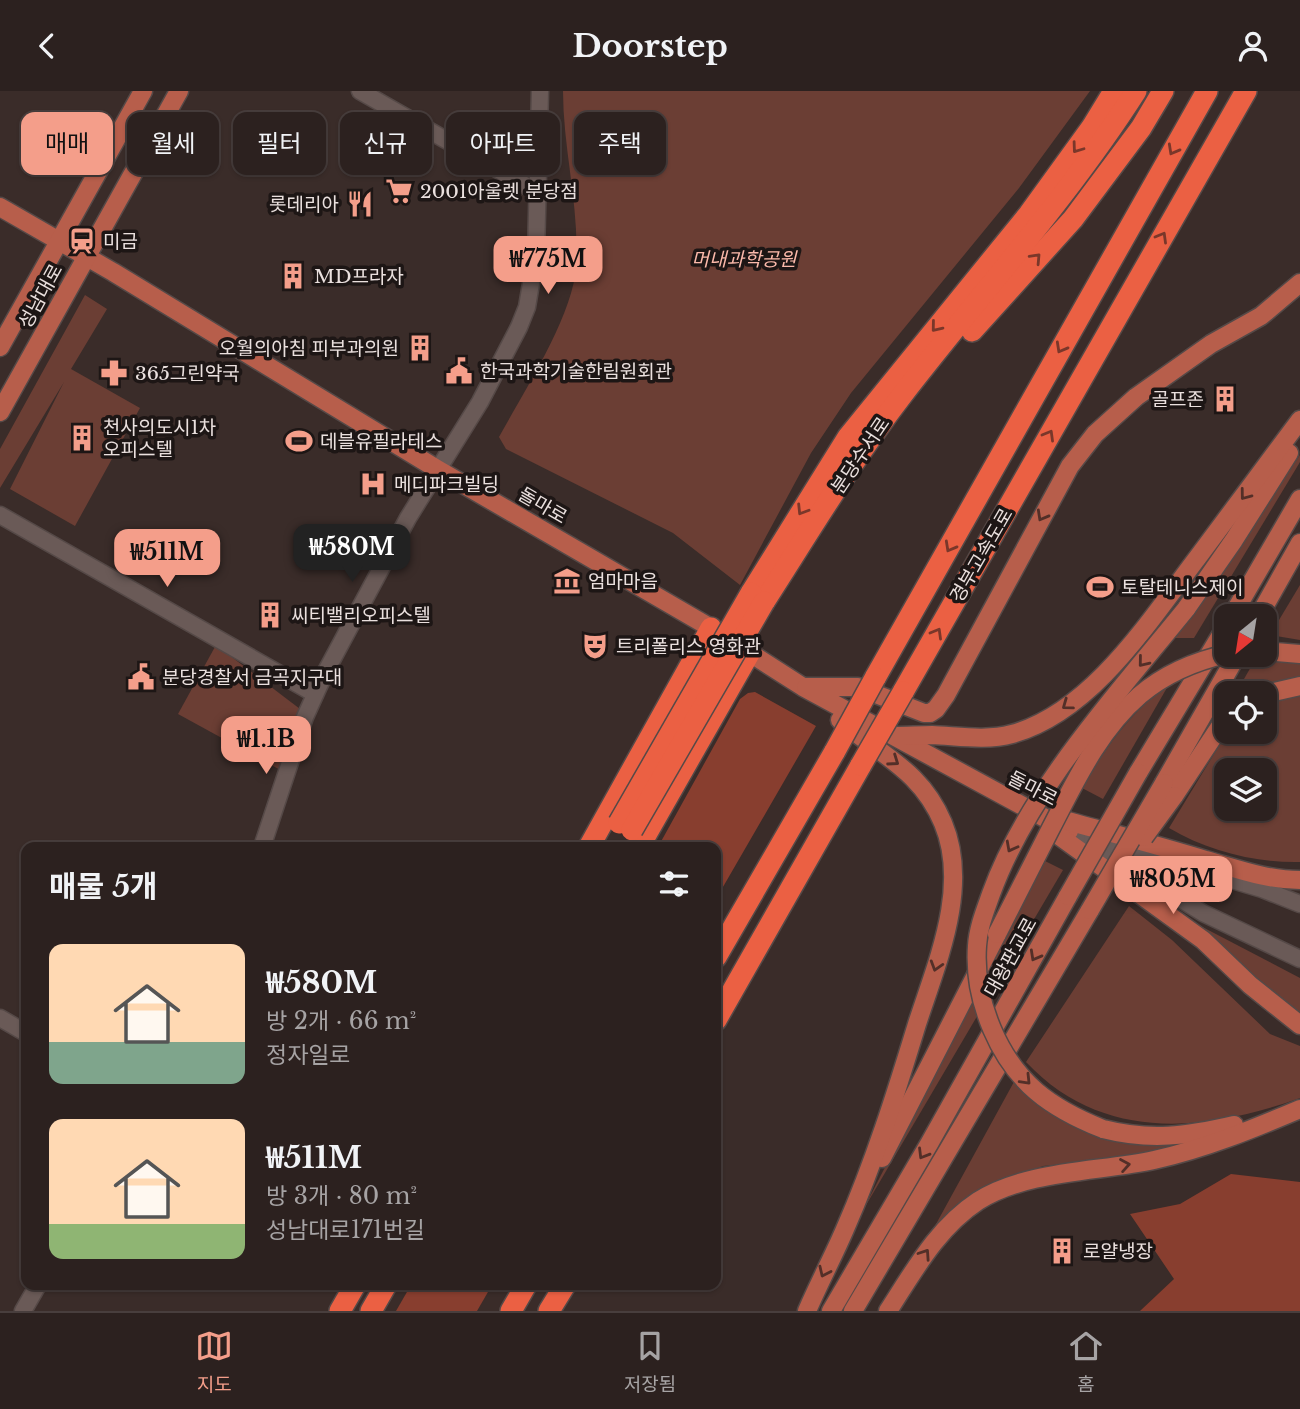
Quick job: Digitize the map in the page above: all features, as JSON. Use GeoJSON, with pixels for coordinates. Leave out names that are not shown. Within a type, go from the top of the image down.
{"type":"FeatureCollection","features":[{"type":"Feature","properties":{"kind":"highway","name":"분당수서로"},"geometry":{"type":"LineString","coordinates":[[625,842],[848,437],[1029,214],[1092,127],[1114,91]]}},
{"type":"Feature","properties":{"kind":"highway","name":"분당수서로"},"geometry":{"type":"LineString","coordinates":[[608,842],[758,597],[861,450],[903,394],[1044,221],[1108,135],[1136,91]]}},
{"type":"Feature","properties":{"kind":"highway"},"geometry":{"type":"LineString","coordinates":[[903,394],[948,359],[1073,219],[1141,128],[1163,91]]}},
{"type":"Feature","properties":{"kind":"highway","name":"경부고속도로"},"geometry":{"type":"LineString","coordinates":[[721,948],[1207,91]]}},
{"type":"Feature","properties":{"kind":"highway","name":"경부고속도로"},"geometry":{"type":"LineString","coordinates":[[721,1011],[1246,91]]}},
{"type":"Feature","properties":{"kind":"highway"},"geometry":{"type":"LineString","coordinates":[[592,842],[711,628]]}},
{"type":"Feature","properties":{"kind":"highway"},"geometry":{"type":"LineString","coordinates":[[642,842],[750,652]]}},
{"type":"Feature","properties":{"kind":"highway"},"geometry":{"type":"LineString","coordinates":[[329,1311],[338,1290]]}},
{"type":"Feature","properties":{"kind":"highway"},"geometry":{"type":"LineString","coordinates":[[340,1311],[352,1290]]}},
{"type":"Feature","properties":{"kind":"highway"},"geometry":{"type":"LineString","coordinates":[[358,1311],[370,1290]]}},
{"type":"Feature","properties":{"kind":"highway"},"geometry":{"type":"LineString","coordinates":[[371,1311],[383,1290]]}},
{"type":"Feature","properties":{"kind":"highway"},"geometry":{"type":"LineString","coordinates":[[511,1311],[523,1290]]}},
{"type":"Feature","properties":{"kind":"highway"},"geometry":{"type":"LineString","coordinates":[[550,1311],[562,1290]]}},
{"type":"Feature","properties":{"kind":"main road","name":"성남대로"},"geometry":{"type":"LineString","coordinates":[[0,347],[143,91]]}},
{"type":"Feature","properties":{"kind":"main road","name":"성남대로"},"geometry":{"type":"LineString","coordinates":[[0,412],[179,91]]}},
{"type":"Feature","properties":{"kind":"main road","name":"돌마로"},"geometry":{"type":"LineString","coordinates":[[0,207],[86,256],[437,469],[711,628],[803,687],[1069,831]]}},
{"type":"Feature","properties":{"kind":"main road"},"geometry":{"type":"LineString","coordinates":[[803,687],[858,687],[917,712],[930,713],[936,709],[1070,466],[1095,434],[1136,397],[1212,344],[1261,316],[1300,283]]}},
{"type":"Feature","properties":{"kind":"main road"},"geometry":{"type":"LineString","coordinates":[[895,736],[968,738],[1009,735],[1049,718],[1071,703],[1091,687],[1151,619],[1300,420]]}},
{"type":"Feature","properties":{"kind":"main road"},"geometry":{"type":"LineString","coordinates":[[1300,435],[1234,540],[1186,609],[1106,706],[1027,820],[997,878],[977,945],[980,993],[997,1041],[1013,1067],[1055,1107],[1072,1117],[1103,1129],[1141,1137],[1186,1136],[1300,1107]]}},
{"type":"Feature","properties":{"kind":"main road"},"geometry":{"type":"LineString","coordinates":[[1239,604],[1300,499]]}},
{"type":"Feature","properties":{"kind":"main road"},"geometry":{"type":"LineString","coordinates":[[1266,604],[1300,543]]}},
{"type":"Feature","properties":{"kind":"main road","name":"대왕판교로"},"geometry":{"type":"LineString","coordinates":[[831,1311],[929,1144],[1138,773],[1214,647]]}},
{"type":"Feature","properties":{"kind":"main road"},"geometry":{"type":"LineString","coordinates":[[1278,652],[1300,654]]}},
{"type":"Feature","properties":{"kind":"main road"},"geometry":{"type":"LineString","coordinates":[[807,1311],[845,1229],[1073,786],[1102,738],[1119,715],[1141,694],[1163,679],[1201,660],[1214,657]]}},
{"type":"Feature","properties":{"kind":"main road"},"geometry":{"type":"LineString","coordinates":[[1169,790],[1231,667]]}},
{"type":"Feature","properties":{"kind":"main road"},"geometry":{"type":"LineString","coordinates":[[1277,691],[1300,686]]}},
{"type":"Feature","properties":{"kind":"main road"},"geometry":{"type":"LineString","coordinates":[[803,687],[860,737],[902,765],[920,783],[935,805],[944,825],[953,866],[948,923],[937,962],[894,1098],[845,1229]]}},
{"type":"Feature","properties":{"kind":"main road"},"geometry":{"type":"LineString","coordinates":[[853,1311],[1090,910],[1169,790],[1214,734]]}},
{"type":"Feature","properties":{"kind":"main road"},"geometry":{"type":"LineString","coordinates":[[990,789],[1203,940],[1250,985],[1300,1025]]}},
{"type":"Feature","properties":{"kind":"main road"},"geometry":{"type":"LineString","coordinates":[[1038,813],[1244,872],[1280,880],[1300,880]]}},
{"type":"Feature","properties":{"kind":"main road"},"geometry":{"type":"LineString","coordinates":[[888,1311],[943,1230],[980,1200],[1003,1189],[1044,1178],[1156,1160],[1238,1135],[1300,1107]]}},
{"type":"Feature","properties":{"kind":"street"},"geometry":{"type":"LineString","coordinates":[[360,91],[537,192]]}},
{"type":"Feature","properties":{"kind":"street"},"geometry":{"type":"LineString","coordinates":[[264,842],[315,694],[402,529],[480,402],[527,307],[536,254],[540,91]]}},
{"type":"Feature","properties":{"kind":"street"},"geometry":{"type":"LineString","coordinates":[[0,516],[315,694]]}},
{"type":"Feature","properties":{"kind":"street"},"geometry":{"type":"LineString","coordinates":[[1069,831],[1262,889],[1300,904]]}},
{"type":"Feature","properties":{"kind":"street"},"geometry":{"type":"LineString","coordinates":[[1069,831],[1203,913],[1300,960]]}},
{"type":"Feature","properties":{"kind":"street"},"geometry":{"type":"LineString","coordinates":[[0,1018],[21,1030]]}},
{"type":"Feature","properties":{"kind":"street"},"geometry":{"type":"LineString","coordinates":[[23,1311],[35,1290]]}},
{"type":"Feature","properties":{"kind":"green space","name":"머내과학공원"},"geometry":{"type":"Polygon","coordinates":[[[563,91],[1090,91],[1019,188],[851,393],[811,453],[740,585],[673,533],[506,449],[499,437],[557,331],[573,287],[576,223],[563,91]]]}},
{"type":"Feature","properties":{"kind":"green space","name":"천사의도시1차 오피스텔"},"geometry":{"type":"Polygon","coordinates":[[[85,295],[107,309],[71,369],[140,408],[75,526],[10,489],[64,382],[0,488],[0,449],[85,295]]]}},
{"type":"Feature","properties":{"kind":"green space"},"geometry":{"type":"Polygon","coordinates":[[[1300,455],[1300,462],[1194,638],[1174,638],[1300,455]]]}},
{"type":"Feature","properties":{"kind":"green space"},"geometry":{"type":"Polygon","coordinates":[[[1300,585],[1300,640],[1278,636],[1278,622],[1300,585]]]}},
{"type":"Feature","properties":{"kind":"green space"},"geometry":{"type":"Polygon","coordinates":[[[216,645],[304,712],[284,772],[178,714],[216,645]]]}},
{"type":"Feature","properties":{"kind":"green space"},"geometry":{"type":"Polygon","coordinates":[[[1278,660],[1300,663],[1300,678],[1277,684],[1277,681],[1243,681],[1251,667],[1278,667],[1278,660]]]}},
{"type":"Feature","properties":{"kind":"green space"},"geometry":{"type":"Polygon","coordinates":[[[1172,679],[1103,799],[1082,788],[1121,729],[1172,679]]]}},
{"type":"Feature","properties":{"kind":"green space"},"geometry":{"type":"Polygon","coordinates":[[[1300,695],[1300,862],[1232,854],[1169,828],[1220,744],[1277,744],[1277,701],[1300,695]]]}},
{"type":"Feature","properties":{"kind":"green space"},"geometry":{"type":"Polygon","coordinates":[[[1043,860],[1063,870],[862,1212],[1043,860]]]}},
{"type":"Feature","properties":{"kind":"green space"},"geometry":{"type":"Polygon","coordinates":[[[1129,906],[1172,940],[1270,1034],[1300,1046],[1300,1098],[1228,1118],[1192,1123],[1156,1123],[1121,1118],[1088,1107],[1056,1088],[1026,1062],[1129,906]]]}},
{"type":"Feature","properties":{"kind":"green space"},"geometry":{"type":"Polygon","coordinates":[[[1189,920],[1300,978],[1300,1018],[1189,920]]]}},
{"type":"Feature","properties":{"kind":"green space"},"geometry":{"type":"Polygon","coordinates":[[[1015,1080],[1151,1143],[1189,1143],[1147,1156],[1043,1166],[981,1190],[930,1235],[1015,1080]]]}},
{"type":"Feature","properties":{"kind":"shaded area"},"geometry":{"type":"Polygon","coordinates":[[[755,692],[816,726],[721,890],[721,842],[661,842],[740,699],[755,692]]]}},
{"type":"Feature","properties":{"kind":"shaded area"},"geometry":{"type":"Polygon","coordinates":[[[1231,1174],[1300,1182],[1300,1311],[1140,1311],[1174,1279],[1130,1214],[1180,1204],[1231,1174]]]}},
{"type":"Feature","properties":{"kind":"shaded area"},"geometry":{"type":"Polygon","coordinates":[[[408,1290],[489,1290],[477,1311],[396,1311],[408,1290]]]}},
{"type":"Feature","properties":{"kind":"place","name":"2001아울렛 분당점"},"geometry":{"type":"Point","coordinates":[399,191]}},
{"type":"Feature","properties":{"kind":"place","name":"롯데리아"},"geometry":{"type":"Point","coordinates":[360,204]}},
{"type":"Feature","properties":{"kind":"place","name":"미금"},"geometry":{"type":"Point","coordinates":[82,241]}},
{"type":"Feature","properties":{"kind":"place","name":"MD프라자"},"geometry":{"type":"Point","coordinates":[293,276]}},
{"type":"Feature","properties":{"kind":"place","name":"오월의아침 피부과의원"},"geometry":{"type":"Point","coordinates":[420,348]}},
{"type":"Feature","properties":{"kind":"place","name":"한국과학기술한림원회관"},"geometry":{"type":"Point","coordinates":[459,371]}},
{"type":"Feature","properties":{"kind":"place","name":"365그린약국"},"geometry":{"type":"Point","coordinates":[114,373]}},
{"type":"Feature","properties":{"kind":"place","name":"골프존"},"geometry":{"type":"Point","coordinates":[1225,399]}},
{"type":"Feature","properties":{"kind":"place","name":"천사의도시1차 오피스텔"},"geometry":{"type":"Point","coordinates":[82,438]}},
{"type":"Feature","properties":{"kind":"place","name":"데블유필라테스"},"geometry":{"type":"Point","coordinates":[299,441]}},
{"type":"Feature","properties":{"kind":"place","name":"메디파크빌딩"},"geometry":{"type":"Point","coordinates":[373,484]}},
{"type":"Feature","properties":{"kind":"place","name":"엄마마음"},"geometry":{"type":"Point","coordinates":[567,581]}},
{"type":"Feature","properties":{"kind":"place","name":"토탈테니스제이"},"geometry":{"type":"Point","coordinates":[1100,587]}},
{"type":"Feature","properties":{"kind":"place","name":"씨티밸리오피스텔"},"geometry":{"type":"Point","coordinates":[270,615]}},
{"type":"Feature","properties":{"kind":"place","name":"트리폴리스 영화관"},"geometry":{"type":"Point","coordinates":[595,646]}},
{"type":"Feature","properties":{"kind":"place","name":"분당경찰서 금곡지구대"},"geometry":{"type":"Point","coordinates":[141,677]}},
{"type":"Feature","properties":{"kind":"place","name":"로얄냉장"},"geometry":{"type":"Point","coordinates":[1062,1251]}}]}
